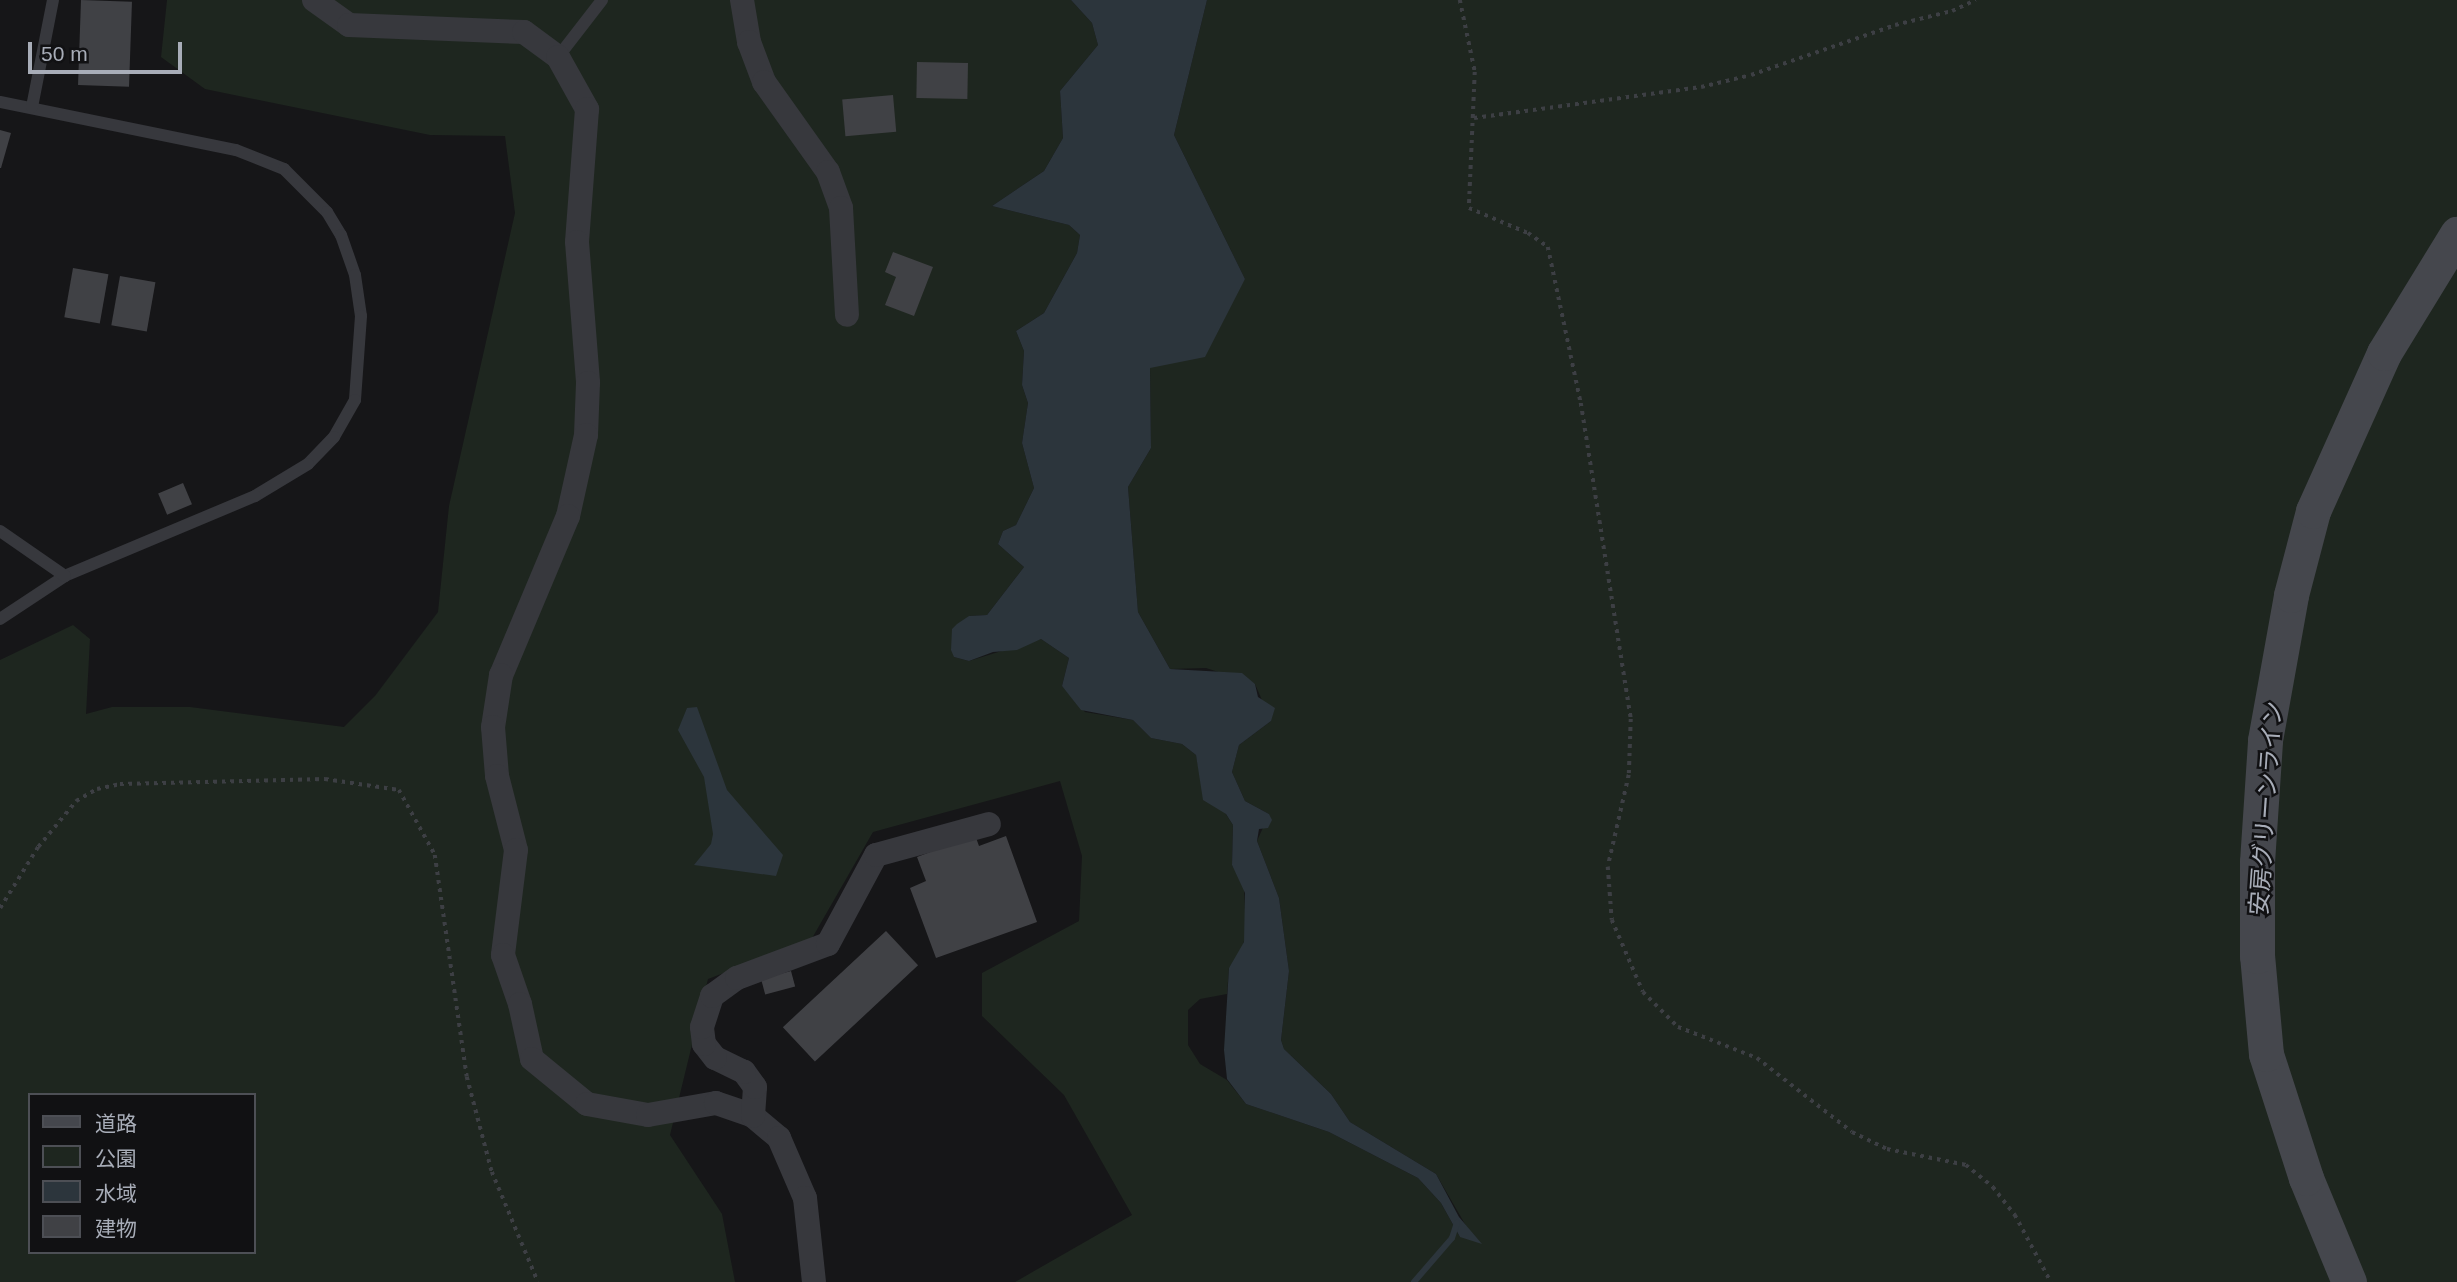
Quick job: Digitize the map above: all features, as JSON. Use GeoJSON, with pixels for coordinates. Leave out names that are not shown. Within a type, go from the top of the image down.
{"type":"FeatureCollection","features":[{"type":"Feature","properties":{"kind":"street"},"geometry":{"type":"LineString","coordinates":[[314,0],[349,25],[524,32],[558,57],[587,109],[577,242],[588,383],[586,436],[568,516],[500,676],[493,727],[497,776],[516,850],[503,955],[520,1004],[532,1059],[587,1104],[648,1115],[716,1104],[753,1116],[779,1138],[791,1158],[805,1198],[814,1282]]}},
{"type":"Feature","properties":{"kind":"street"},"geometry":{"type":"LineString","coordinates":[[742,0],[749,42],[764,82],[828,172],[841,208],[847,315]]}},
{"type":"Feature","properties":{"kind":"street","name":"安房グリーンライン"},"geometry":{"type":"LineString","coordinates":[[2349,1282],[2306,1178],[2266,1054],[2257,916],[2265,740],[2291,595],[2314,511],[2384,353],[2457,234]]}},
{"type":"Feature","properties":{"kind":"street"},"geometry":{"type":"LineString","coordinates":[[753,1116],[755,1087],[744,1072],[715,1058],[704,1044],[702,1027],[712,996],[737,978],[828,944],[876,855],[989,824]]}},
{"type":"Feature","properties":{"kind":"lane"},"geometry":{"type":"LineString","coordinates":[[32,107],[53,0]]}},
{"type":"Feature","properties":{"kind":"lane"},"geometry":{"type":"LineString","coordinates":[[558,57],[602,0]]}},
{"type":"Feature","properties":{"kind":"lane"},"geometry":{"type":"LineString","coordinates":[[0,102],[236,150],[284,169],[327,212],[341,236],[355,275],[361,316],[355,400],[334,437],[308,464],[255,496],[65,576],[0,619]]}},
{"type":"Feature","properties":{"kind":"lane"},"geometry":{"type":"LineString","coordinates":[[0,531],[65,576]]}},
{"type":"Feature","properties":{"kind":"path"},"geometry":{"type":"LineString","coordinates":[[1460,0],[1475,72],[1469,208],[1528,233],[1548,247],[1581,403],[1631,719],[1629,775],[1608,867],[1612,920],[1643,992],[1678,1027],[1757,1058],[1852,1132],[1887,1149],[1966,1165],[1993,1187],[2015,1215],[2051,1282]]}},
{"type":"Feature","properties":{"kind":"path"},"geometry":{"type":"LineString","coordinates":[[1474,118],[1701,88],[1751,75],[1895,25],[1952,11],[1976,0]]}},
{"type":"Feature","properties":{"kind":"path"},"geometry":{"type":"LineString","coordinates":[[0,908],[38,847],[76,801],[97,789],[120,784],[325,779],[399,790],[435,855],[467,1077],[492,1172],[538,1282]]}},
{"type":"Feature","properties":{"kind":"green space"},"geometry":{"type":"Polygon","coordinates":[[[167,0],[1071,0],[1092,23],[1098,45],[1060,91],[1063,138],[1044,171],[992,206],[1069,225],[1080,235],[1077,253],[1044,313],[1016,331],[1024,351],[1022,385],[1028,403],[1022,443],[1034,488],[1016,525],[1003,531],[998,544],[1024,567],[987,615],[969,616],[954,657],[969,661],[1041,639],[1069,658],[1062,686],[1085,712],[1133,720],[1151,738],[1182,744],[1196,755],[1200,775],[1233,825],[1232,865],[1244,887],[1246,933],[1241,953],[1229,968],[1227,994],[1200,999],[1188,1010],[1188,1045],[1200,1064],[1227,1080],[1246,1104],[1329,1132],[1418,1178],[1441,1203],[1460,1237],[1469,1231],[1436,1174],[1350,1122],[1331,1094],[1284,1049],[1281,1040],[1289,971],[1279,898],[1257,841],[1269,814],[1245,801],[1232,772],[1239,745],[1271,721],[1255,684],[1206,668],[1170,669],[1138,612],[1128,487],[1151,448],[1150,367],[1245,279],[1174,135],[1207,0],[2457,0],[2457,1282],[1015,1282],[1132,1215],[1064,1095],[982,1016],[982,973],[1079,921],[1082,856],[1060,781],[873,832],[811,940],[708,979],[670,1135],[722,1214],[735,1282],[0,1282],[0,660],[73,625],[90,639],[86,714],[112,707],[190,707],[344,727],[375,696],[438,612],[449,506],[515,213],[505,136],[430,135],[205,89],[161,57],[167,0]]]}},
{"type":"Feature","properties":{"kind":"water"},"geometry":{"type":"Polygon","coordinates":[[[1071,0],[1207,0],[1174,135],[1245,279],[1205,357],[1150,368],[1151,448],[1128,487],[1138,612],[1170,669],[1242,673],[1255,684],[1258,697],[1275,708],[1271,721],[1239,745],[1232,772],[1245,801],[1269,814],[1272,820],[1268,828],[1259,829],[1257,841],[1279,898],[1289,971],[1281,1040],[1284,1049],[1331,1094],[1350,1122],[1436,1174],[1459,1217],[1482,1244],[1460,1237],[1441,1203],[1418,1178],[1329,1132],[1246,1104],[1227,1079],[1224,1050],[1229,968],[1244,942],[1245,893],[1232,865],[1233,825],[1226,814],[1203,800],[1196,755],[1182,744],[1151,738],[1133,720],[1081,710],[1062,686],[1069,658],[1041,639],[1017,650],[993,652],[969,661],[954,657],[951,650],[952,629],[969,616],[987,615],[1024,567],[998,544],[1003,531],[1016,525],[1034,488],[1022,443],[1028,403],[1022,385],[1024,351],[1016,331],[1044,313],[1077,253],[1080,235],[1069,225],[992,206],[1044,171],[1063,138],[1060,91],[1098,45],[1092,23],[1071,0]]]}},
{"type":"Feature","properties":{"kind":"water"},"geometry":{"type":"Polygon","coordinates":[[[697,707],[727,790],[783,855],[776,876],[694,865],[711,844],[713,834],[704,777],[678,730],[687,708],[697,707]]]}},
{"type":"Feature","properties":{"kind":"building"},"geometry":{"type":"Polygon","coordinates":[[[81,0],[132,2],[129,87],[78,85],[81,0]]]}},
{"type":"Feature","properties":{"kind":"building"},"geometry":{"type":"Polygon","coordinates":[[[917,62],[968,63],[967,99],[916,98],[917,62]]]}},
{"type":"Feature","properties":{"kind":"building"},"geometry":{"type":"Polygon","coordinates":[[[893,95],[896,132],[845,136],[842,99],[893,95]]]}},
{"type":"Feature","properties":{"kind":"building"},"geometry":{"type":"Polygon","coordinates":[[[0,130],[11,133],[1,168],[0,168],[0,130]]]}},
{"type":"Feature","properties":{"kind":"building"},"geometry":{"type":"Polygon","coordinates":[[[893,252],[933,267],[914,316],[885,305],[896,277],[885,272],[893,252]]]}},
{"type":"Feature","properties":{"kind":"building"},"geometry":{"type":"Polygon","coordinates":[[[73,268],[108,274],[100,323],[64,317],[73,268]]]}},
{"type":"Feature","properties":{"kind":"building"},"geometry":{"type":"Polygon","coordinates":[[[120,276],[155,282],[147,331],[111,325],[120,276]]]}},
{"type":"Feature","properties":{"kind":"building"},"geometry":{"type":"Polygon","coordinates":[[[183,483],[192,504],[167,515],[158,494],[183,483]]]}},
{"type":"Feature","properties":{"kind":"building"},"geometry":{"type":"Polygon","coordinates":[[[975,835],[979,846],[1006,836],[1037,922],[936,958],[910,888],[926,881],[917,857],[975,835]]]}},
{"type":"Feature","properties":{"kind":"building"},"geometry":{"type":"Polygon","coordinates":[[[886,931],[918,965],[815,1062],[783,1027],[886,931]]]}},
{"type":"Feature","properties":{"kind":"building"},"geometry":{"type":"Polygon","coordinates":[[[791,971],[795,986],[765,994],[761,979],[791,971]]]}},
{"type":"Feature","properties":{"kind":"waterway"},"geometry":{"type":"LineString","coordinates":[[1414,1282],[1452,1238],[1457,1223]]}}]}
